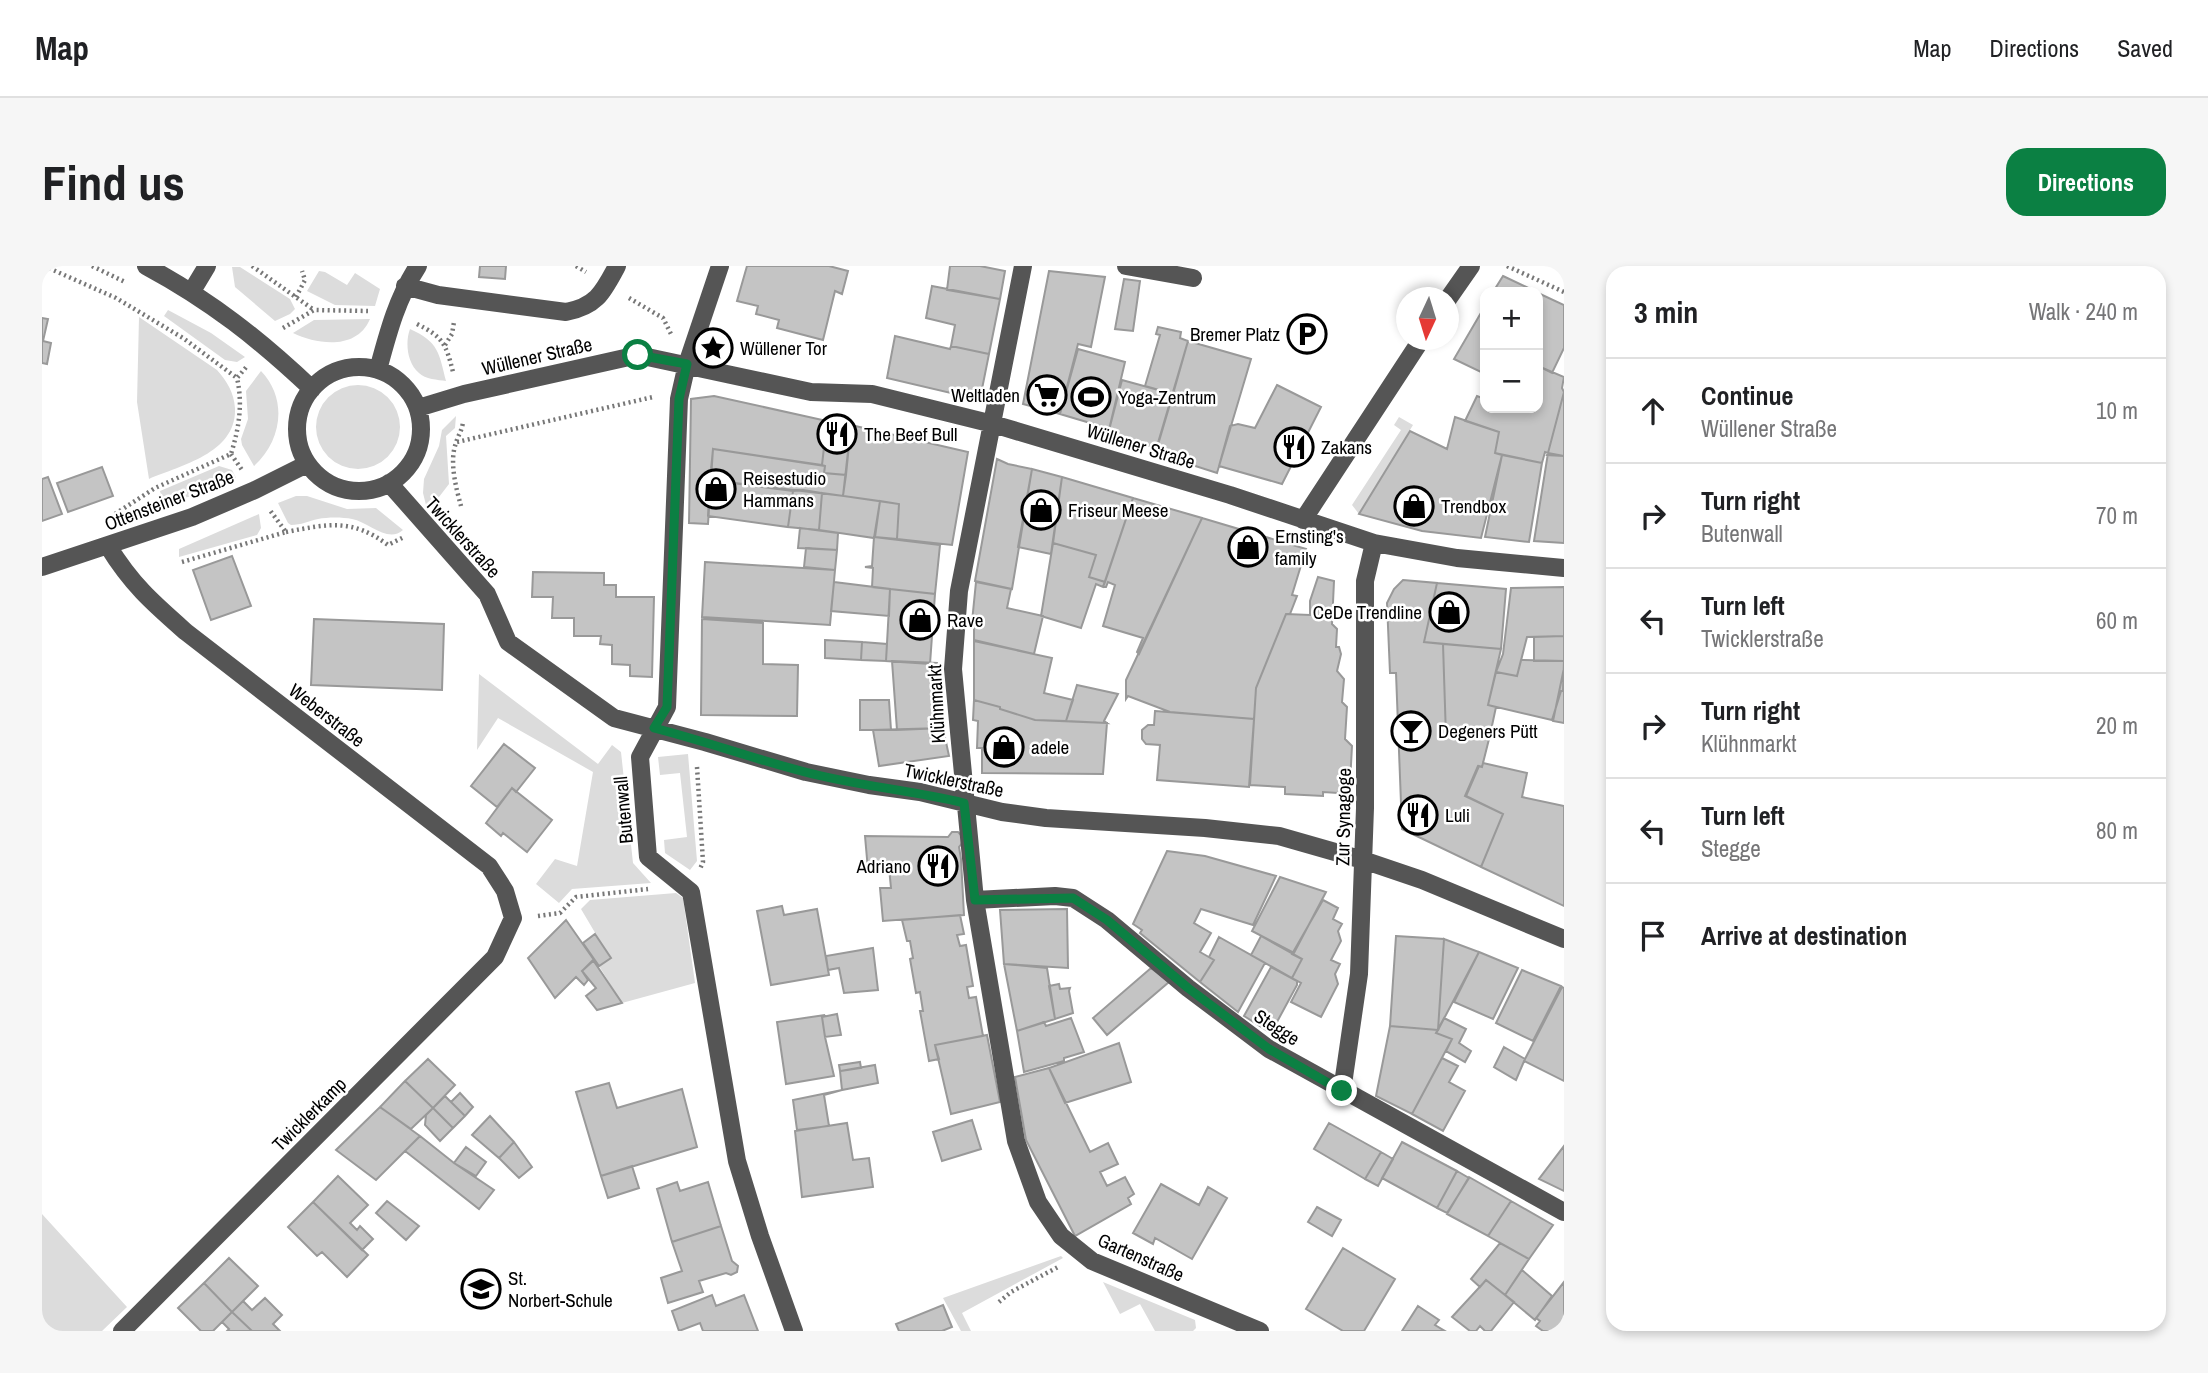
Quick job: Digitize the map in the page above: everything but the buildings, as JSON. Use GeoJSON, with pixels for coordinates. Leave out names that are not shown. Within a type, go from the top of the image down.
{"type":"FeatureCollection","features":[{"type":"Feature","properties":{"kind":"street"},"geometry":{"type":"LineString","coordinates":[[146,266],[192,291],[254,335],[312,388]]}},
{"type":"Feature","properties":{"kind":"street"},"geometry":{"type":"LineString","coordinates":[[192,291],[207,266]]}},
{"type":"Feature","properties":{"kind":"street"},"geometry":{"type":"LineString","coordinates":[[378,370],[393,317],[405,286],[418,266]]}},
{"type":"Feature","properties":{"kind":"street"},"geometry":{"type":"LineString","coordinates":[[405,286],[438,295],[566,312],[580,309],[598,299],[617,266]]}},
{"type":"Feature","properties":{"kind":"street","name":"Butenwall"},"geometry":{"type":"LineString","coordinates":[[691,892],[648,857],[640,757],[667,707],[679,399],[687,364],[720,266]]}},
{"type":"Feature","properties":{"kind":"street","name":"Klühnmarkt"},"geometry":{"type":"LineString","coordinates":[[1003,1067],[975,900],[953,669],[959,591],[1023,266]]}},
{"type":"Feature","properties":{"kind":"street"},"geometry":{"type":"LineString","coordinates":[[1126,266],[1193,278]]}},
{"type":"Feature","properties":{"kind":"street"},"geometry":{"type":"LineString","coordinates":[[1456,287],[1471,266]]}},
{"type":"Feature","properties":{"kind":"street"},"geometry":{"type":"LineString","coordinates":[[1303,520],[1414,350]]}},
{"type":"Feature","properties":{"kind":"street","name":"Wüllener Straße"},"geometry":{"type":"LineString","coordinates":[[418,408],[458,396],[638,355],[811,392],[872,394],[993,424],[1230,495],[1374,543],[1457,558],[1564,568]]}},
{"type":"Feature","properties":{"kind":"street"},"geometry":{"type":"LineString","coordinates":[[360,367],[378,370],[402,385],[418,408],[421,430],[417,451],[406,469],[389,483],[372,490],[354,491],[336,486],[320,477],[307,464],[300,449],[297,433],[303,402],[312,388],[326,377],[342,370],[360,367]]}},
{"type":"Feature","properties":{"kind":"street","name":"Ottensteiner Straße"},"geometry":{"type":"LineString","coordinates":[[42,567],[192,517],[307,464]]}},
{"type":"Feature","properties":{"kind":"street","name":"Twicklerstraße"},"geometry":{"type":"LineString","coordinates":[[389,483],[487,594],[508,642],[614,718],[806,772],[920,792],[1002,812],[1046,818],[1205,828],[1279,836],[1422,880],[1564,939]]}},
{"type":"Feature","properties":{"kind":"street","name":"Zur Synagoge"},"geometry":{"type":"LineString","coordinates":[[1342,1091],[1359,974],[1363,860],[1365,581],[1374,543]]}},
{"type":"Feature","properties":{"kind":"street","name":"Weberstraße"},"geometry":{"type":"LineString","coordinates":[[108,546],[125,574],[140,591],[186,632],[489,866],[505,891],[513,919]]}},
{"type":"Feature","properties":{"kind":"street"},"geometry":{"type":"LineString","coordinates":[[691,892],[737,1161],[794,1331]]}},
{"type":"Feature","properties":{"kind":"street","name":"Stegge"},"geometry":{"type":"LineString","coordinates":[[975,900],[1073,898],[1107,920],[1188,988],[1269,1049],[1564,1212]]}},
{"type":"Feature","properties":{"kind":"street","name":"Twicklerkamp"},"geometry":{"type":"LineString","coordinates":[[122,1331],[495,957],[513,919]]}},
{"type":"Feature","properties":{"kind":"street","name":"Gartenstraße"},"geometry":{"type":"LineString","coordinates":[[1003,1067],[1016,1141],[1038,1202],[1061,1236],[1092,1261],[1260,1331]]}},
{"type":"Feature","properties":{"kind":"path"},"geometry":{"type":"LineString","coordinates":[[44,266],[116,298],[183,338],[237,378]]}},
{"type":"Feature","properties":{"kind":"path"},"geometry":{"type":"LineString","coordinates":[[252,266],[314,310]]}},
{"type":"Feature","properties":{"kind":"path"},"geometry":{"type":"LineString","coordinates":[[576,266],[586,272]]}},
{"type":"Feature","properties":{"kind":"path"},"geometry":{"type":"LineString","coordinates":[[1507,266],[1564,292]]}},
{"type":"Feature","properties":{"kind":"path"},"geometry":{"type":"LineString","coordinates":[[296,297],[305,281],[302,271]]}},
{"type":"Feature","properties":{"kind":"path"},"geometry":{"type":"LineString","coordinates":[[607,285],[663,318],[687,364]]}},
{"type":"Feature","properties":{"kind":"path"},"geometry":{"type":"LineString","coordinates":[[393,317],[436,333],[445,345],[464,419],[462,432],[456,442],[456,486],[461,506]]}},
{"type":"Feature","properties":{"kind":"path"},"geometry":{"type":"LineString","coordinates":[[445,345],[452,334],[454,321]]}},
{"type":"Feature","properties":{"kind":"path"},"geometry":{"type":"LineString","coordinates":[[456,442],[658,396],[679,399]]}},
{"type":"Feature","properties":{"kind":"path"},"geometry":{"type":"LineString","coordinates":[[114,514],[155,488],[231,454]]}},
{"type":"Feature","properties":{"kind":"path"},"geometry":{"type":"LineString","coordinates":[[255,490],[286,532]]}},
{"type":"Feature","properties":{"kind":"path"},"geometry":{"type":"LineString","coordinates":[[182,562],[286,532],[326,525],[343,524],[369,532],[388,545],[402,538],[433,534]]}},
{"type":"Feature","properties":{"kind":"path"},"geometry":{"type":"LineString","coordinates":[[513,919],[560,913],[576,897],[662,888],[691,892],[703,862],[696,759],[705,742]]}},
{"type":"Feature","properties":{"kind":"path"},"geometry":{"type":"LineString","coordinates":[[999,1303],[1011,1292],[1061,1265]]}},
{"type":"Feature","properties":{"kind":"shaded area"},"geometry":{"type":"Polygon","coordinates":[[[232,267],[240,267],[290,299],[295,309],[275,321],[235,287],[232,267]]]}},
{"type":"Feature","properties":{"kind":"shaded area"},"geometry":{"type":"Polygon","coordinates":[[[319,271],[347,285],[355,273],[380,289],[375,306],[335,305],[307,291],[319,271]]]}},
{"type":"Feature","properties":{"kind":"shaded area"},"geometry":{"type":"Polygon","coordinates":[[[168,310],[211,333],[245,357],[237,362],[225,360],[164,316],[168,310]]]}},
{"type":"Feature","properties":{"kind":"shaded area"},"geometry":{"type":"Polygon","coordinates":[[[139,317],[217,370],[229,388],[235,408],[233,423],[227,436],[217,447],[191,462],[149,479],[137,402],[139,317]]]}},
{"type":"Feature","properties":{"kind":"shaded area"},"geometry":{"type":"Polygon","coordinates":[[[370,319],[356,336],[336,342],[314,340],[293,333],[314,320],[370,319]]]}},
{"type":"Feature","properties":{"kind":"shaded area"},"geometry":{"type":"Polygon","coordinates":[[[410,329],[427,339],[436,349],[446,381],[425,377],[415,369],[408,352],[410,329]]]}},
{"type":"Feature","properties":{"kind":"shaded area"},"geometry":{"type":"Polygon","coordinates":[[[261,371],[275,394],[278,420],[271,445],[254,466],[241,439],[248,419],[246,391],[261,371]]]}},
{"type":"Feature","properties":{"kind":"shaded area"},"geometry":{"type":"Polygon","coordinates":[[[358,385],[381,392],[393,404],[400,427],[393,450],[381,462],[358,469],[335,462],[323,450],[316,427],[323,404],[335,392],[358,385]]]}},
{"type":"Feature","properties":{"kind":"shaded area"},"geometry":{"type":"Polygon","coordinates":[[[456,416],[455,428],[446,436],[449,484],[439,497],[426,505],[424,479],[439,446],[442,430],[456,416]]]}},
{"type":"Feature","properties":{"kind":"shaded area"},"geometry":{"type":"Polygon","coordinates":[[[1399,417],[1413,425],[1359,514],[1352,505],[1401,430],[1394,425],[1399,417]]]}},
{"type":"Feature","properties":{"kind":"shaded area"},"geometry":{"type":"Polygon","coordinates":[[[219,466],[232,470],[236,478],[195,495],[163,504],[160,491],[219,466]]]}},
{"type":"Feature","properties":{"kind":"shaded area"},"geometry":{"type":"Polygon","coordinates":[[[296,496],[307,496],[347,509],[376,508],[403,530],[391,535],[352,519],[339,518],[322,518],[291,525],[278,503],[296,496]]]}},
{"type":"Feature","properties":{"kind":"shaded area"},"geometry":{"type":"Polygon","coordinates":[[[259,514],[261,528],[257,535],[179,557],[179,549],[259,514]]]}},
{"type":"Feature","properties":{"kind":"shaded area"},"geometry":{"type":"Polygon","coordinates":[[[479,674],[598,764],[612,745],[621,752],[633,863],[651,883],[572,889],[559,903],[536,884],[555,859],[577,866],[593,772],[498,718],[477,750],[479,674]]]}},
{"type":"Feature","properties":{"kind":"shaded area"},"geometry":{"type":"Polygon","coordinates":[[[688,754],[697,861],[690,870],[665,853],[664,840],[687,837],[680,773],[660,775],[658,757],[688,754]]]}},
{"type":"Feature","properties":{"kind":"shaded area"},"geometry":{"type":"Polygon","coordinates":[[[676,893],[683,898],[695,983],[622,1003],[599,966],[610,958],[581,909],[590,900],[676,893]]]}},
{"type":"Feature","properties":{"kind":"shaded area"},"geometry":{"type":"Polygon","coordinates":[[[42,1214],[127,1307],[102,1331],[42,1331],[42,1214]]]}},
{"type":"Feature","properties":{"kind":"shaded area"},"geometry":{"type":"Polygon","coordinates":[[[1061,1256],[1063,1258],[962,1313],[971,1331],[961,1331],[943,1298],[1061,1256]]]}},
{"type":"Feature","properties":{"kind":"shaded area"},"geometry":{"type":"Polygon","coordinates":[[[1103,1282],[1195,1320],[1196,1328],[1193,1331],[1155,1331],[1140,1304],[1120,1314],[1103,1282]]]}},
{"type":"Feature","properties":{"kind":"place","name":"Bremer Platz"},"geometry":{"type":"Point","coordinates":[1307,334]}},
{"type":"Feature","properties":{"kind":"place","name":"Wüllener Tor"},"geometry":{"type":"Point","coordinates":[713,348]}},
{"type":"Feature","properties":{"kind":"place","name":"Weltladen"},"geometry":{"type":"Point","coordinates":[1047,395]}},
{"type":"Feature","properties":{"kind":"place","name":"Yoga-Zentrum"},"geometry":{"type":"Point","coordinates":[1091,397]}},
{"type":"Feature","properties":{"kind":"place","name":"The Beef Bull"},"geometry":{"type":"Point","coordinates":[837,434]}},
{"type":"Feature","properties":{"kind":"place","name":"Zakans"},"geometry":{"type":"Point","coordinates":[1294,447]}},
{"type":"Feature","properties":{"kind":"place","name":"Reisestudio Hammans"},"geometry":{"type":"Point","coordinates":[716,489]}},
{"type":"Feature","properties":{"kind":"place","name":"Trendbox"},"geometry":{"type":"Point","coordinates":[1414,506]}},
{"type":"Feature","properties":{"kind":"place","name":"Friseur Meese"},"geometry":{"type":"Point","coordinates":[1041,510]}},
{"type":"Feature","properties":{"kind":"place","name":"Ernsting's family"},"geometry":{"type":"Point","coordinates":[1248,547]}},
{"type":"Feature","properties":{"kind":"place","name":"CeDe Trendline"},"geometry":{"type":"Point","coordinates":[1449,612]}},
{"type":"Feature","properties":{"kind":"place","name":"Rave"},"geometry":{"type":"Point","coordinates":[920,620]}},
{"type":"Feature","properties":{"kind":"place","name":"Degeners Pütt"},"geometry":{"type":"Point","coordinates":[1411,731]}},
{"type":"Feature","properties":{"kind":"place","name":"adele"},"geometry":{"type":"Point","coordinates":[1004,747]}},
{"type":"Feature","properties":{"kind":"place","name":"Luli"},"geometry":{"type":"Point","coordinates":[1418,815]}},
{"type":"Feature","properties":{"kind":"place","name":"Adriano"},"geometry":{"type":"Point","coordinates":[938,866]}},
{"type":"Feature","properties":{"kind":"place","name":"St. Norbert-Schule"},"geometry":{"type":"Point","coordinates":[481,1289]}},
{"type":"Feature","properties":{"kind":"route"},"geometry":{"type":"LineString","coordinates":[[638,355],[687,364],[679,399],[667,707],[654,728],[806,772],[920,792],[964,803],[975,900],[1055,896],[1073,898],[1087,905],[1227,1019],[1269,1049],[1342,1091]]}}]}
